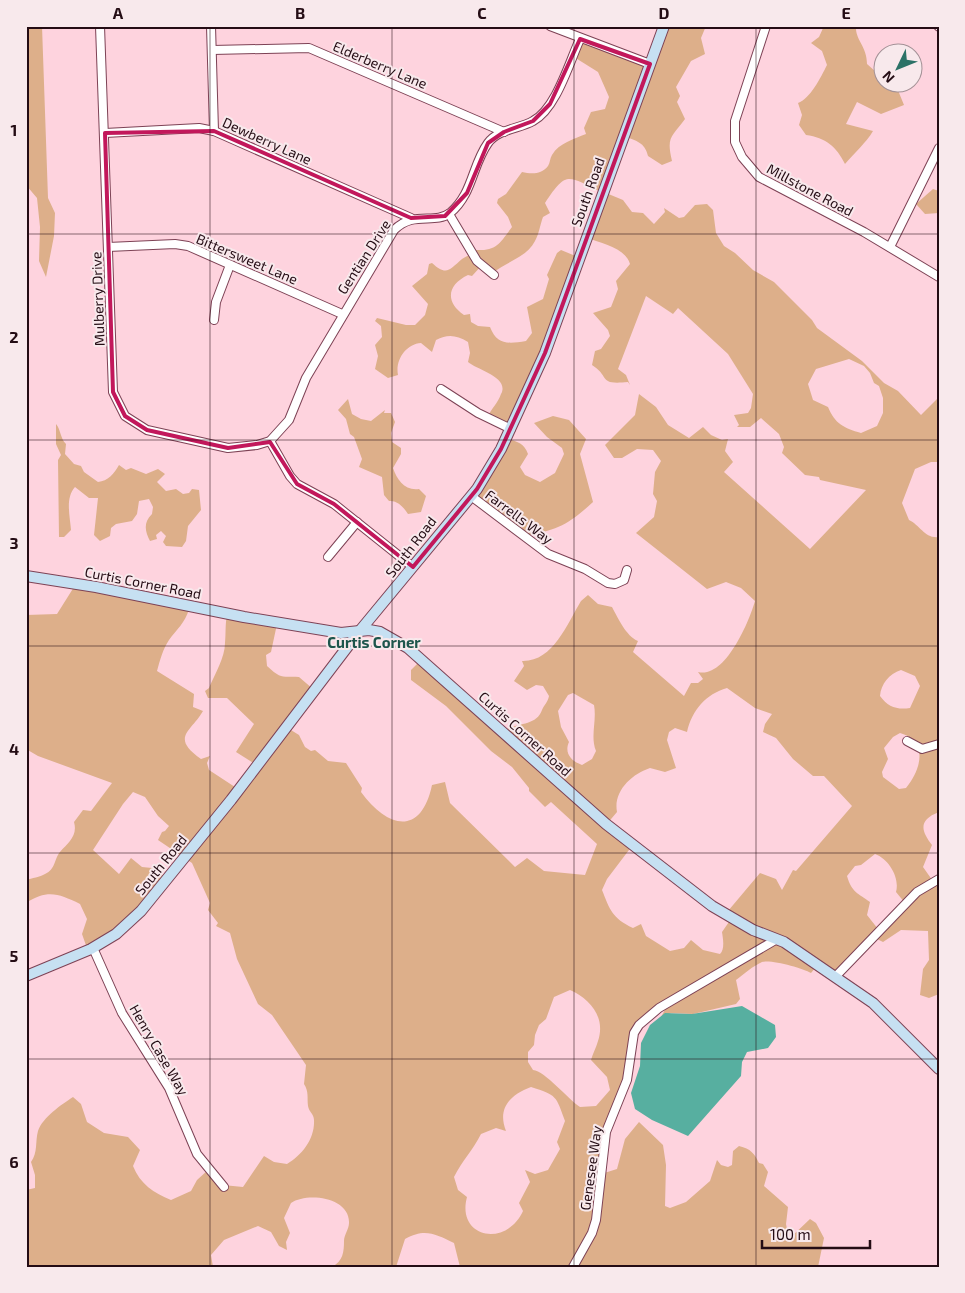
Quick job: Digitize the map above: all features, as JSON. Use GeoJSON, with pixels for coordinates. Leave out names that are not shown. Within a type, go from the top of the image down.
{"type":"FeatureCollection","features":[{"type":"Feature","properties":{"kind":"street","name":"Mulberry Drive"},"geometry":{"type":"LineString","coordinates":[[100,26],[114,392],[125,416],[147,430],[228,448],[257,445],[270,441]]}},
{"type":"Feature","properties":{"kind":"street"},"geometry":{"type":"LineString","coordinates":[[211,26],[214,131]]}},
{"type":"Feature","properties":{"kind":"street"},"geometry":{"type":"LineString","coordinates":[[550,26],[650,64]]}},
{"type":"Feature","properties":{"kind":"street","name":"South Road"},"geometry":{"type":"LineString","coordinates":[[26,976],[93,948],[116,934],[142,911],[231,800],[358,632],[471,496],[496,460],[545,353],[664,26]]}},
{"type":"Feature","properties":{"kind":"street","name":"Millstone Road"},"geometry":{"type":"LineString","coordinates":[[766,26],[735,121],[735,142],[739,152],[759,177],[890,247],[939,277]]}},
{"type":"Feature","properties":{"kind":"street"},"geometry":{"type":"LineString","coordinates":[[494,275],[477,261],[449,214],[467,193],[488,143],[504,132],[533,121],[550,104],[580,39]]}},
{"type":"Feature","properties":{"kind":"street","name":"Elderberry Lane"},"geometry":{"type":"LineString","coordinates":[[212,50],[309,48],[504,132]]}},
{"type":"Feature","properties":{"kind":"street","name":"Dewberry Lane"},"geometry":{"type":"LineString","coordinates":[[105,133],[199,128],[214,131],[411,218]]}},
{"type":"Feature","properties":{"kind":"street"},"geometry":{"type":"LineString","coordinates":[[890,247],[939,148]]}},
{"type":"Feature","properties":{"kind":"street","name":"Gentian Drive"},"geometry":{"type":"LineString","coordinates":[[270,441],[289,420],[306,378],[342,314],[394,230],[401,222],[411,218],[445,216],[449,214]]}},
{"type":"Feature","properties":{"kind":"street","name":"Bittersweet Lane"},"geometry":{"type":"LineString","coordinates":[[108,247],[175,244],[188,246],[342,314]]}},
{"type":"Feature","properties":{"kind":"street"},"geometry":{"type":"LineString","coordinates":[[214,320],[216,302],[230,265]]}},
{"type":"Feature","properties":{"kind":"street"},"geometry":{"type":"LineString","coordinates":[[442,389],[478,413],[511,429]]}},
{"type":"Feature","properties":{"kind":"street"},"geometry":{"type":"LineString","coordinates":[[270,441],[290,476],[297,484],[334,504],[413,567]]}},
{"type":"Feature","properties":{"kind":"street","name":"Farrells Way"},"geometry":{"type":"LineString","coordinates":[[471,496],[543,551],[584,568],[608,583],[615,584],[624,580],[627,570]]}},
{"type":"Feature","properties":{"kind":"street"},"geometry":{"type":"LineString","coordinates":[[328,556],[357,522]]}},
{"type":"Feature","properties":{"kind":"street","name":"Curtis Corner Road"},"geometry":{"type":"LineString","coordinates":[[26,576],[96,587],[244,617],[341,633],[369,630],[380,632],[404,645],[606,824],[712,906],[745,926],[777,939],[836,976],[882,1011],[939,1069]]}},
{"type":"Feature","properties":{"kind":"street"},"geometry":{"type":"LineString","coordinates":[[906,741],[922,749],[939,744]]}},
{"type":"Feature","properties":{"kind":"street"},"geometry":{"type":"LineString","coordinates":[[836,976],[916,892],[929,882],[939,879]]}},
{"type":"Feature","properties":{"kind":"street","name":"Genesee Way"},"geometry":{"type":"LineString","coordinates":[[574,1267],[592,1234],[596,1220],[606,1132],[627,1080],[633,1039],[639,1025],[660,1008],[777,939]]}},
{"type":"Feature","properties":{"kind":"street","name":"Henry Case Way"},"geometry":{"type":"LineString","coordinates":[[93,948],[122,1013],[169,1088],[197,1154],[224,1187]]}},
{"type":"Feature","properties":{"kind":"highlighted area"},"geometry":{"type":"Polygon","coordinates":[[[580,39],[650,64],[545,353],[501,449],[477,489],[413,567],[334,504],[297,484],[270,442],[228,448],[147,430],[125,416],[113,392],[105,133],[214,131],[411,218],[445,216],[467,193],[488,143],[504,132],[533,121],[550,104],[580,39]]]}},
{"type":"Feature","properties":{"kind":"shaded area"},"geometry":{"type":"Polygon","coordinates":[[[26,26],[42,26],[48,198],[55,213],[54,236],[46,277],[39,261],[40,227],[37,198],[26,185],[26,26]]]}},
{"type":"Feature","properties":{"kind":"shaded area"},"geometry":{"type":"Polygon","coordinates":[[[663,26],[706,26],[701,38],[705,54],[691,61],[676,87],[680,96],[677,102],[685,119],[671,137],[670,153],[672,161],[662,165],[648,156],[647,151],[642,145],[624,136],[601,192],[581,182],[569,179],[563,181],[552,192],[545,203],[550,213],[543,217],[536,238],[527,251],[493,273],[482,265],[472,276],[468,275],[461,279],[452,289],[451,299],[454,305],[464,315],[470,314],[471,322],[478,326],[490,327],[496,337],[504,342],[526,341],[532,333],[527,307],[543,299],[549,279],[547,275],[557,253],[561,250],[578,257],[511,427],[487,418],[503,388],[497,379],[468,362],[470,353],[468,342],[460,338],[448,336],[436,340],[432,352],[421,343],[411,346],[400,359],[398,375],[388,378],[375,369],[378,356],[375,345],[382,337],[381,326],[375,321],[377,318],[406,325],[415,325],[425,315],[428,304],[412,286],[427,274],[429,264],[432,263],[445,271],[474,250],[493,248],[497,245],[512,227],[508,217],[497,203],[498,199],[506,194],[522,172],[536,173],[545,169],[549,165],[552,155],[559,147],[586,134],[584,128],[591,112],[605,109],[609,97],[598,72],[574,57],[579,43],[599,47],[648,65],[663,26]]]}},
{"type":"Feature","properties":{"kind":"shaded area"},"geometry":{"type":"Polygon","coordinates":[[[824,26],[856,26],[857,35],[865,52],[867,64],[872,68],[872,92],[899,92],[904,105],[881,114],[857,102],[846,124],[873,131],[845,164],[838,152],[830,144],[819,138],[806,135],[799,125],[802,115],[798,103],[811,92],[827,65],[822,51],[811,43],[819,37],[824,26]]]}},
{"type":"Feature","properties":{"kind":"shaded area"},"geometry":{"type":"Polygon","coordinates":[[[933,189],[939,191],[939,213],[925,214],[916,204],[933,189]]]}},
{"type":"Feature","properties":{"kind":"shaded area"},"geometry":{"type":"Polygon","coordinates":[[[606,193],[623,200],[632,212],[643,213],[654,224],[665,212],[664,208],[679,218],[684,217],[695,205],[707,204],[713,210],[716,233],[724,246],[735,253],[753,270],[774,282],[812,320],[817,328],[862,361],[884,383],[898,391],[921,415],[939,397],[939,462],[931,462],[915,469],[902,503],[909,520],[926,534],[939,537],[939,812],[932,815],[925,822],[924,831],[932,845],[923,867],[935,884],[939,884],[939,994],[929,998],[920,995],[923,969],[929,960],[928,931],[901,930],[883,942],[871,936],[835,971],[820,962],[811,973],[786,965],[762,962],[736,980],[740,999],[736,1004],[693,1014],[671,1013],[661,1017],[667,1006],[639,1024],[626,1081],[613,1112],[601,1174],[617,1169],[625,1139],[639,1122],[663,1145],[666,1165],[665,1206],[670,1208],[686,1202],[710,1181],[717,1160],[721,1165],[728,1167],[732,1165],[733,1151],[739,1146],[749,1150],[768,1172],[764,1186],[788,1207],[786,1224],[789,1239],[810,1219],[816,1223],[824,1238],[818,1267],[460,1267],[454,1243],[435,1235],[424,1233],[405,1239],[396,1267],[332,1267],[339,1262],[344,1249],[344,1239],[349,1225],[347,1214],[343,1207],[335,1202],[326,1199],[307,1198],[291,1203],[284,1218],[290,1233],[286,1242],[287,1250],[279,1246],[271,1232],[258,1226],[224,1240],[211,1255],[213,1267],[26,1267],[26,1190],[35,1188],[35,1175],[31,1162],[36,1151],[38,1131],[48,1116],[73,1097],[81,1104],[87,1122],[104,1133],[128,1137],[140,1150],[133,1166],[140,1178],[153,1191],[171,1200],[191,1191],[197,1180],[208,1170],[223,1185],[243,1187],[264,1156],[274,1162],[287,1164],[298,1156],[310,1140],[314,1120],[309,1108],[304,1084],[306,1065],[272,1015],[258,1004],[237,959],[230,933],[216,926],[218,923],[208,910],[210,903],[192,863],[158,840],[162,832],[169,826],[158,816],[145,797],[133,792],[93,850],[119,874],[131,858],[142,867],[152,868],[167,878],[142,911],[88,951],[82,934],[87,919],[80,904],[53,894],[41,896],[26,903],[26,880],[49,872],[58,855],[75,831],[74,822],[83,810],[91,811],[112,783],[38,756],[26,749],[26,615],[57,614],[74,587],[189,609],[183,622],[167,643],[157,671],[194,694],[193,707],[203,711],[186,735],[187,745],[201,759],[210,756],[207,763],[209,770],[238,789],[255,764],[236,752],[254,724],[227,698],[208,698],[205,691],[209,688],[225,648],[227,615],[277,624],[271,652],[266,655],[267,666],[279,675],[299,677],[313,689],[286,727],[299,735],[305,747],[311,751],[315,750],[328,761],[346,763],[362,788],[361,792],[382,813],[402,822],[412,820],[420,813],[427,802],[432,785],[445,782],[450,803],[515,867],[527,858],[544,871],[585,875],[597,844],[551,802],[545,807],[529,791],[529,788],[512,767],[491,751],[446,706],[411,680],[411,670],[421,660],[502,732],[530,722],[539,715],[549,696],[543,686],[536,685],[527,690],[514,681],[524,666],[522,661],[533,660],[551,649],[581,601],[588,595],[598,604],[612,607],[626,631],[638,641],[633,652],[684,696],[691,683],[698,683],[703,679],[698,672],[708,672],[717,667],[726,658],[741,635],[755,601],[741,588],[726,582],[707,589],[636,533],[654,517],[657,501],[653,494],[655,472],[661,461],[653,450],[637,449],[622,458],[614,458],[605,445],[635,415],[639,394],[656,407],[668,425],[689,438],[703,427],[711,435],[722,440],[728,439],[725,451],[733,462],[724,472],[810,549],[866,490],[805,475],[782,453],[784,447],[779,434],[761,418],[750,427],[737,427],[739,425],[734,415],[748,413],[751,408],[753,394],[728,354],[678,308],[673,314],[646,296],[618,369],[626,375],[630,385],[628,382],[608,381],[592,365],[595,351],[601,349],[610,336],[608,330],[593,313],[611,307],[618,289],[616,281],[630,264],[627,258],[618,250],[586,237],[606,193]],[[849,359],[816,369],[808,384],[813,400],[828,407],[834,418],[845,427],[861,433],[877,426],[883,413],[883,398],[879,386],[874,383],[870,373],[864,366],[849,359]],[[901,670],[893,674],[884,684],[880,696],[893,707],[901,709],[910,708],[920,686],[915,676],[901,670]],[[727,688],[713,694],[696,710],[687,732],[675,728],[669,732],[667,740],[676,768],[665,772],[650,768],[637,774],[621,790],[618,797],[617,812],[606,825],[632,846],[607,879],[602,890],[610,908],[620,921],[633,928],[641,924],[646,936],[670,951],[684,948],[691,940],[703,950],[720,954],[723,947],[722,932],[731,919],[728,911],[760,873],[776,879],[782,890],[793,870],[796,871],[852,806],[824,776],[813,776],[793,759],[776,738],[763,732],[765,724],[772,714],[755,708],[727,688]],[[573,693],[568,695],[558,711],[561,727],[569,742],[568,753],[572,759],[582,765],[592,759],[596,751],[594,745],[594,705],[573,693]],[[900,733],[893,737],[884,748],[888,759],[882,772],[883,777],[899,789],[906,788],[918,765],[919,749],[915,742],[900,733]],[[875,854],[861,865],[855,866],[847,876],[849,882],[856,892],[870,902],[867,915],[878,929],[905,903],[896,892],[895,875],[885,860],[875,854]],[[570,990],[554,997],[546,1019],[539,1025],[534,1045],[528,1052],[528,1062],[533,1070],[544,1075],[580,1107],[596,1106],[610,1090],[607,1077],[591,1060],[600,1032],[600,1024],[594,1010],[584,998],[570,990]],[[531,1087],[511,1098],[504,1109],[503,1116],[506,1131],[496,1128],[481,1134],[454,1177],[458,1190],[467,1197],[466,1211],[469,1222],[475,1229],[484,1233],[495,1234],[506,1230],[515,1223],[523,1211],[519,1203],[530,1182],[525,1170],[535,1174],[548,1170],[560,1149],[557,1142],[565,1121],[557,1101],[546,1092],[531,1087]]]}},
{"type":"Feature","properties":{"kind":"shaded area"},"geometry":{"type":"Polygon","coordinates":[[[348,399],[352,414],[361,419],[371,421],[385,410],[384,413],[391,413],[395,422],[391,433],[392,442],[401,448],[401,454],[393,468],[402,484],[410,488],[419,489],[426,496],[421,512],[408,514],[398,503],[389,501],[384,495],[382,477],[359,467],[362,459],[354,437],[350,434],[346,419],[338,410],[348,399]]]}},
{"type":"Feature","properties":{"kind":"shaded area"},"geometry":{"type":"Polygon","coordinates":[[[553,416],[569,420],[586,439],[580,454],[593,502],[569,522],[561,526],[523,537],[471,495],[508,439],[525,447],[528,454],[520,467],[525,475],[540,482],[555,473],[564,454],[562,448],[547,437],[534,423],[553,416]]]}},
{"type":"Feature","properties":{"kind":"shaded area"},"geometry":{"type":"Polygon","coordinates":[[[56,424],[66,444],[65,454],[74,464],[81,466],[84,472],[98,482],[110,476],[119,465],[126,470],[131,468],[146,474],[158,469],[165,474],[157,482],[166,491],[176,489],[183,494],[189,493],[192,489],[199,490],[201,510],[188,526],[186,541],[182,547],[166,546],[163,542],[166,536],[161,531],[156,535],[157,539],[150,541],[146,527],[153,507],[149,499],[139,501],[137,514],[132,521],[116,524],[111,528],[110,536],[100,541],[94,535],[98,498],[89,498],[75,487],[69,502],[71,530],[64,537],[59,537],[58,460],[61,455],[56,444],[56,424]]]}},
{"type":"Feature","properties":{"kind":"shaded area"},"geometry":{"type":"Polygon","coordinates":[[[742,1006],[775,1025],[776,1037],[768,1048],[747,1052],[742,1062],[741,1076],[688,1136],[652,1120],[635,1109],[631,1093],[640,1066],[641,1043],[650,1025],[665,1013],[692,1014],[742,1006]]]}},
{"type":"Feature","properties":{"kind":"district","name":"Curtis Corner"},"geometry":{"type":"Point","coordinates":[374,643]}}]}
